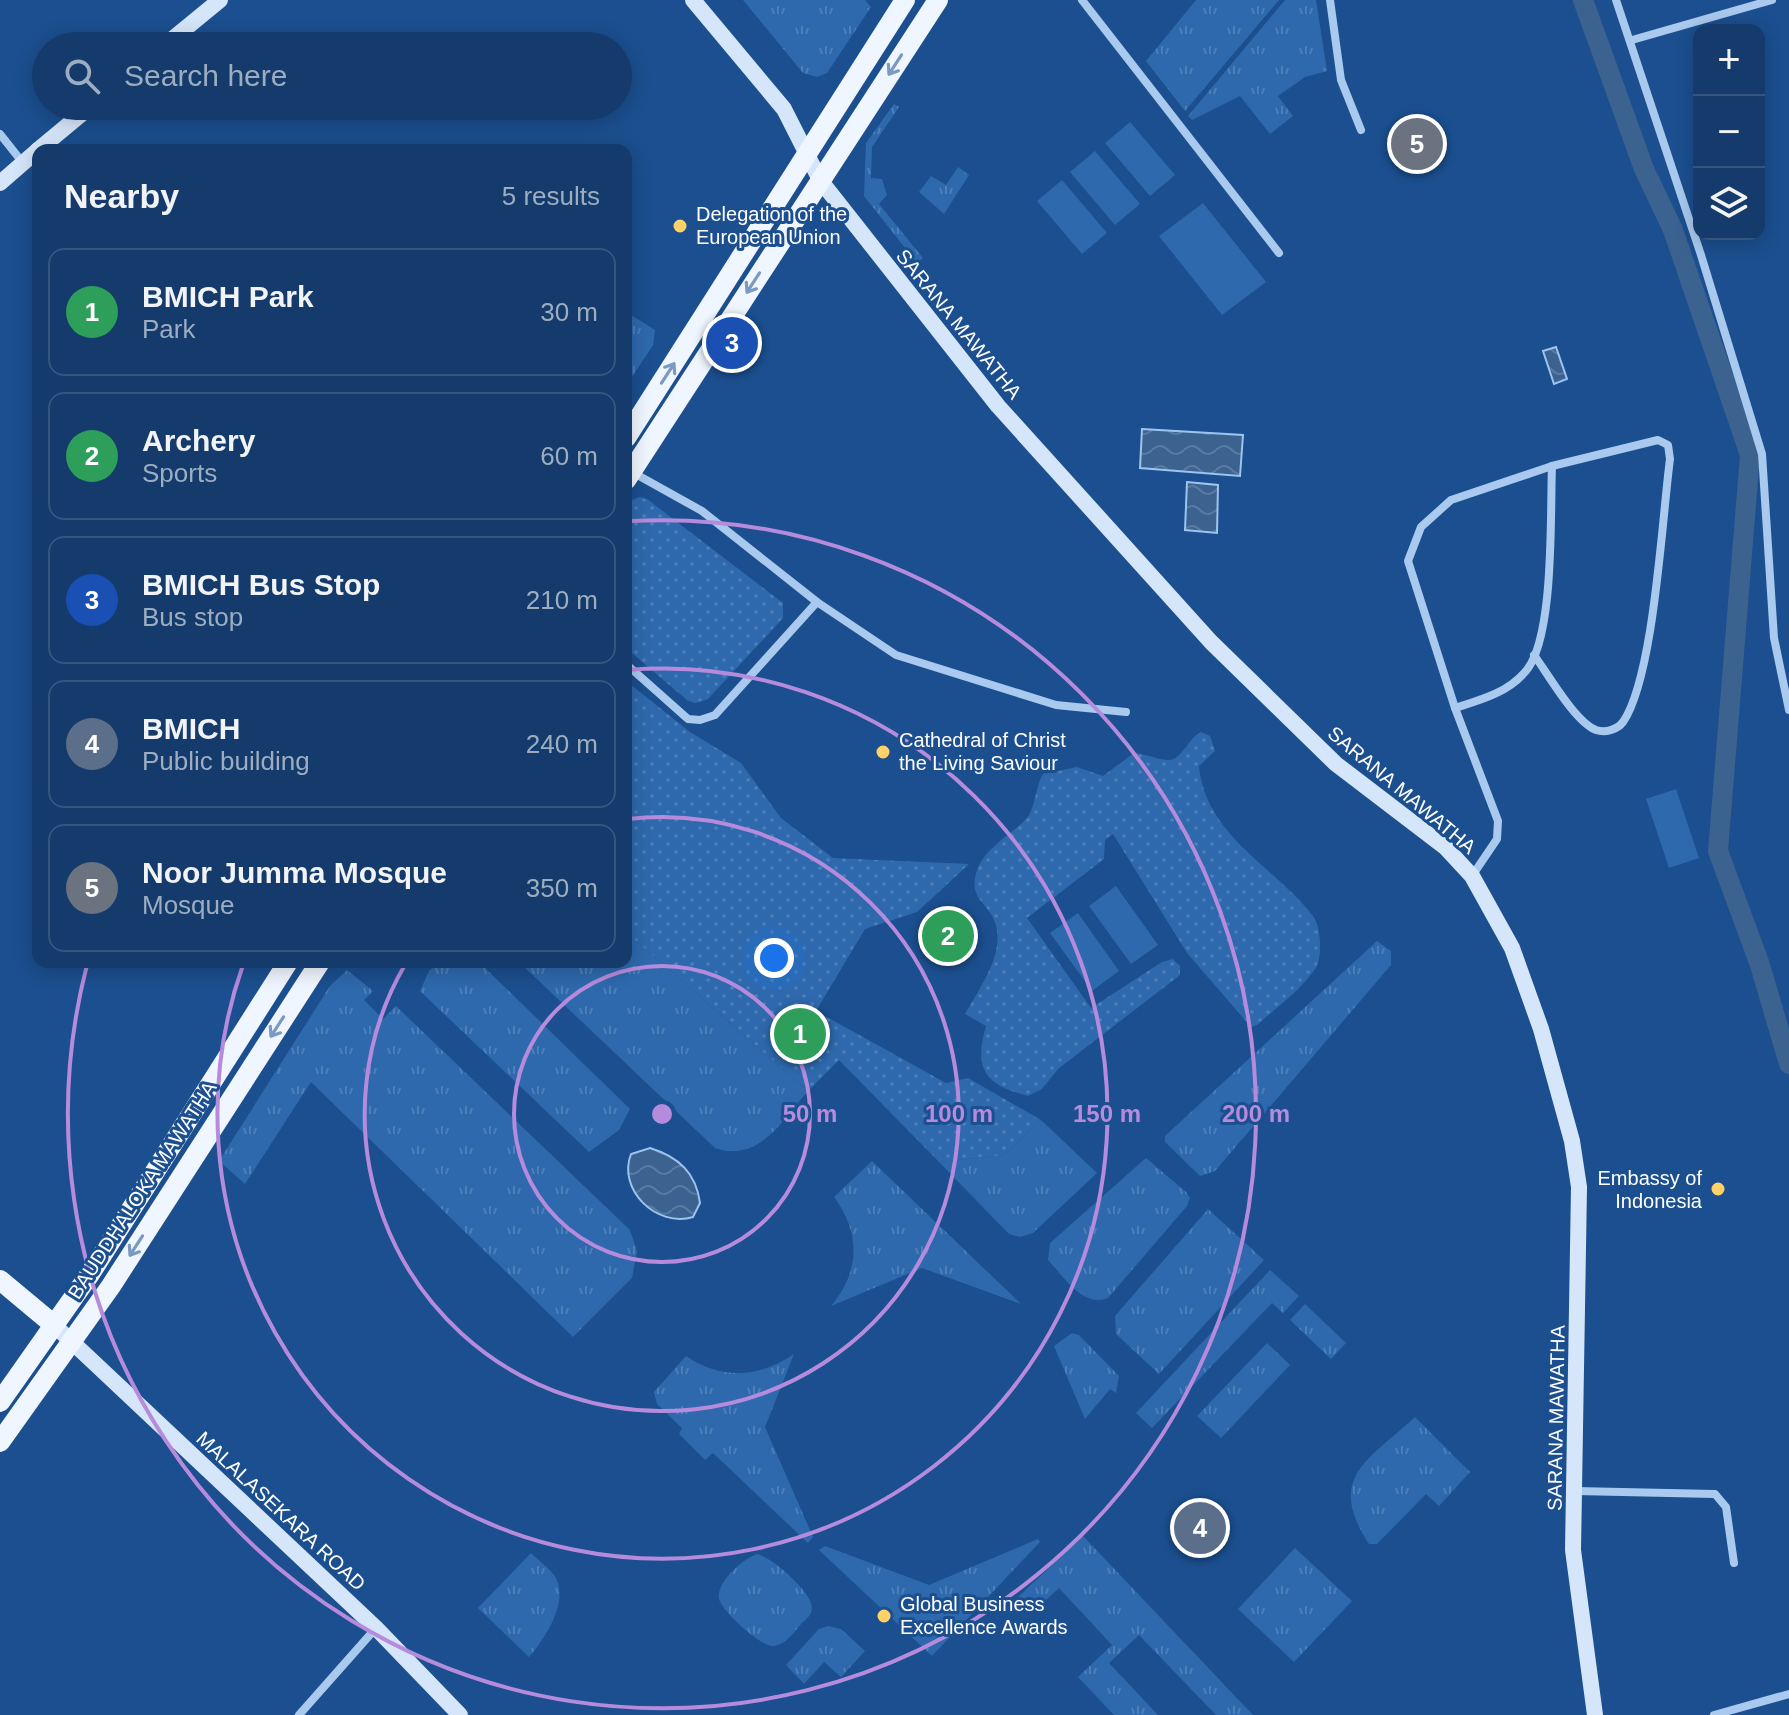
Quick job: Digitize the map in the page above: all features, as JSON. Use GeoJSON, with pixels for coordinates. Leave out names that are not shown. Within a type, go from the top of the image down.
{"type":"FeatureCollection","features":[{"type":"Feature","properties":{"kind":"main road"},"geometry":{"type":"LineString","coordinates":[[632,429],[905,0]]}},
{"type":"Feature","properties":{"kind":"main road"},"geometry":{"type":"LineString","coordinates":[[632,471],[938,0]]}},
{"type":"Feature","properties":{"kind":"main road","name":"BAUDDHALOKA MAWATHA"},"geometry":{"type":"LineString","coordinates":[[0,1402],[54,1325],[284,968]]}},
{"type":"Feature","properties":{"kind":"main road","name":"BAUDDHALOKA MAWATHA"},"geometry":{"type":"LineString","coordinates":[[0,1442],[111,1286],[316,968]]}},
{"type":"Feature","properties":{"kind":"main road"},"geometry":{"type":"LineString","coordinates":[[0,1280],[54,1325]]}},
{"type":"Feature","properties":{"kind":"street"},"geometry":{"type":"LineString","coordinates":[[181,32],[220,0]]}},
{"type":"Feature","properties":{"kind":"street","name":"SARANA MAWATHA"},"geometry":{"type":"LineString","coordinates":[[693,0],[784,109],[820,180],[965,368],[1211,642],[1336,764],[1446,848],[1472,876],[1512,948],[1541,1029],[1572,1141],[1579,1187],[1573,1550],[1595,1715]]}},
{"type":"Feature","properties":{"kind":"street"},"geometry":{"type":"LineString","coordinates":[[1082,0],[1279,253]]}},
{"type":"Feature","properties":{"kind":"street"},"geometry":{"type":"LineString","coordinates":[[1330,0],[1341,80],[1361,130]]}},
{"type":"Feature","properties":{"kind":"street"},"geometry":{"type":"LineString","coordinates":[[1616,0],[1632,40],[1762,454],[1774,638],[1789,710]]}},
{"type":"Feature","properties":{"kind":"street"},"geometry":{"type":"LineString","coordinates":[[1632,40],[1772,0]]}},
{"type":"Feature","properties":{"kind":"street"},"geometry":{"type":"LineString","coordinates":[[45,144],[74,120]]}},
{"type":"Feature","properties":{"kind":"street"},"geometry":{"type":"LineString","coordinates":[[0,134],[23,163]]}},
{"type":"Feature","properties":{"kind":"street"},"geometry":{"type":"LineString","coordinates":[[0,183],[32,155]]}},
{"type":"Feature","properties":{"kind":"street"},"geometry":{"type":"LineString","coordinates":[[1472,876],[1497,839],[1498,821],[1455,708],[1408,561],[1421,527],[1451,500],[1552,466],[1658,440],[1668,445],[1670,459],[1644,664],[1623,721],[1613,730],[1597,731],[1582,721],[1534,655]]}},
{"type":"Feature","properties":{"kind":"street"},"geometry":{"type":"LineString","coordinates":[[1455,708],[1491,697],[1526,672],[1534,655],[1547,606],[1552,466]]}},
{"type":"Feature","properties":{"kind":"street"},"geometry":{"type":"LineString","coordinates":[[632,477],[702,511],[817,602],[896,655],[1056,705],[1126,712]]}},
{"type":"Feature","properties":{"kind":"street"},"geometry":{"type":"LineString","coordinates":[[632,669],[688,719],[700,720],[715,715],[817,602]]}},
{"type":"Feature","properties":{"kind":"street","name":"MALALASEKARA ROAD"},"geometry":{"type":"LineString","coordinates":[[54,1325],[376,1628],[460,1715]]}},
{"type":"Feature","properties":{"kind":"street"},"geometry":{"type":"LineString","coordinates":[[1575,1491],[1715,1494],[1726,1507],[1734,1563]]}},
{"type":"Feature","properties":{"kind":"street"},"geometry":{"type":"LineString","coordinates":[[299,1715],[376,1628]]}},
{"type":"Feature","properties":{"kind":"street"},"geometry":{"type":"LineString","coordinates":[[1714,1715],[1789,1694]]}},
{"type":"Feature","properties":{"kind":"green space"},"geometry":{"type":"Polygon","coordinates":[[[743,0],[865,0],[871,7],[827,73],[817,77],[803,73],[743,0]]]}},
{"type":"Feature","properties":{"kind":"green space"},"geometry":{"type":"Polygon","coordinates":[[[1196,0],[1279,0],[1185,111],[1146,61],[1196,0]]]}},
{"type":"Feature","properties":{"kind":"green space"},"geometry":{"type":"Polygon","coordinates":[[[1285,0],[1316,0],[1327,71],[1305,77],[1278,96],[1293,116],[1270,134],[1240,96],[1192,120],[1188,116],[1285,0]]]}},
{"type":"Feature","properties":{"kind":"green space"},"geometry":{"type":"Polygon","coordinates":[[[894,104],[899,107],[872,147],[871,178],[882,179],[887,195],[879,204],[923,258],[917,263],[864,196],[866,143],[894,104]]]}},
{"type":"Feature","properties":{"kind":"green space"},"geometry":{"type":"Polygon","coordinates":[[[1130,122],[1175,175],[1150,196],[1105,143],[1130,122]]]}},
{"type":"Feature","properties":{"kind":"green space"},"geometry":{"type":"Polygon","coordinates":[[[1095,151],[1140,204],[1115,225],[1070,172],[1095,151]]]}},
{"type":"Feature","properties":{"kind":"green space"},"geometry":{"type":"Polygon","coordinates":[[[958,167],[969,175],[944,214],[919,192],[931,176],[946,185],[958,167]]]}},
{"type":"Feature","properties":{"kind":"green space"},"geometry":{"type":"Polygon","coordinates":[[[1062,180],[1107,233],[1082,254],[1037,201],[1062,180]]]}},
{"type":"Feature","properties":{"kind":"green space"},"geometry":{"type":"Polygon","coordinates":[[[1203,203],[1266,282],[1222,315],[1159,236],[1203,203]]]}},
{"type":"Feature","properties":{"kind":"green space"},"geometry":{"type":"Polygon","coordinates":[[[632,316],[655,330],[653,345],[632,377],[632,316]]]}},
{"type":"Feature","properties":{"kind":"green space"},"geometry":{"type":"Polygon","coordinates":[[[640,497],[647,499],[783,603],[783,618],[708,699],[696,703],[688,701],[632,653],[632,500],[640,497]]]}},
{"type":"Feature","properties":{"kind":"green space"},"geometry":{"type":"Polygon","coordinates":[[[632,686],[690,732],[741,763],[781,818],[833,858],[969,864],[917,912],[865,929],[816,1011],[946,1083],[968,1078],[1041,1120],[1004,1155],[939,1162],[839,1060],[808,1091],[632,937],[632,686]]]}},
{"type":"Feature","properties":{"kind":"green space"},"geometry":{"type":"Polygon","coordinates":[[[1201,732],[1210,736],[1215,751],[1199,766],[1204,790],[1214,812],[1244,848],[1313,916],[1320,942],[1318,964],[1303,984],[1251,1027],[1187,953],[1113,834],[1105,840],[1104,859],[1027,918],[1091,1008],[1162,962],[1173,959],[1180,966],[1180,975],[1058,1069],[1042,1089],[1028,1096],[1002,1087],[986,1073],[983,1065],[982,1041],[986,1026],[965,1014],[991,967],[997,941],[997,928],[992,916],[975,890],[975,879],[982,860],[1029,815],[1043,774],[1077,767],[1103,776],[1134,753],[1172,760],[1201,732]]]}},
{"type":"Feature","properties":{"kind":"green space"},"geometry":{"type":"Polygon","coordinates":[[[1676,789],[1699,858],[1669,868],[1646,799],[1676,789]]]}},
{"type":"Feature","properties":{"kind":"green space"},"geometry":{"type":"Polygon","coordinates":[[[1116,886],[1158,945],[1131,964],[1089,906],[1116,886]]]}},
{"type":"Feature","properties":{"kind":"green space"},"geometry":{"type":"Polygon","coordinates":[[[1078,913],[1119,971],[1092,991],[1050,933],[1078,913]]]}},
{"type":"Feature","properties":{"kind":"green space"},"geometry":{"type":"Polygon","coordinates":[[[632,937],[808,1091],[779,1126],[757,1144],[744,1150],[715,1148],[525,968],[632,968],[632,937]]]}},
{"type":"Feature","properties":{"kind":"green space"},"geometry":{"type":"Polygon","coordinates":[[[1377,941],[1391,951],[1391,965],[1215,1171],[1200,1176],[1165,1142],[1165,1136],[1377,941]]]}},
{"type":"Feature","properties":{"kind":"green space"},"geometry":{"type":"Polygon","coordinates":[[[433,968],[485,968],[630,1109],[619,1130],[589,1152],[420,991],[433,968]]]}},
{"type":"Feature","properties":{"kind":"green space"},"geometry":{"type":"Polygon","coordinates":[[[347,970],[373,991],[364,1000],[383,1019],[396,1006],[630,1230],[637,1251],[632,1278],[573,1337],[311,1082],[245,1184],[219,1161],[330,986],[347,970]]]}},
{"type":"Feature","properties":{"kind":"green space"},"geometry":{"type":"Polygon","coordinates":[[[1041,1120],[1097,1173],[1033,1233],[1020,1237],[1009,1234],[939,1162],[1004,1155],[1041,1120]]]}},
{"type":"Feature","properties":{"kind":"green space"},"geometry":{"type":"Polygon","coordinates":[[[1146,1158],[1186,1192],[1190,1198],[1187,1206],[1108,1298],[1090,1299],[1075,1289],[1048,1260],[1050,1243],[1146,1158]]]}},
{"type":"Feature","properties":{"kind":"green space"},"geometry":{"type":"Polygon","coordinates":[[[872,1161],[1021,1304],[922,1268],[831,1306],[848,1280],[854,1252],[849,1224],[834,1197],[872,1161]]]}},
{"type":"Feature","properties":{"kind":"green space"},"geometry":{"type":"Polygon","coordinates":[[[1208,1209],[1264,1260],[1159,1374],[1116,1334],[1115,1316],[1208,1209]]]}},
{"type":"Feature","properties":{"kind":"green space"},"geometry":{"type":"Polygon","coordinates":[[[1270,1270],[1299,1296],[1283,1313],[1272,1303],[1152,1428],[1136,1413],[1270,1270]]]}},
{"type":"Feature","properties":{"kind":"green space"},"geometry":{"type":"Polygon","coordinates":[[[1305,1304],[1346,1343],[1331,1359],[1290,1320],[1305,1304]]]}},
{"type":"Feature","properties":{"kind":"green space"},"geometry":{"type":"Polygon","coordinates":[[[1072,1333],[1079,1335],[1119,1376],[1116,1393],[1110,1389],[1085,1419],[1054,1346],[1072,1333]]]}},
{"type":"Feature","properties":{"kind":"green space"},"geometry":{"type":"Polygon","coordinates":[[[1267,1343],[1290,1365],[1221,1438],[1197,1416],[1267,1343]]]}},
{"type":"Feature","properties":{"kind":"green space"},"geometry":{"type":"Polygon","coordinates":[[[794,1354],[765,1427],[813,1537],[808,1543],[713,1453],[705,1460],[679,1434],[682,1428],[657,1404],[654,1392],[686,1356],[713,1369],[740,1373],[767,1368],[794,1354]]]}},
{"type":"Feature","properties":{"kind":"green space"},"geometry":{"type":"Polygon","coordinates":[[[1415,1417],[1470,1472],[1439,1506],[1426,1494],[1377,1544],[1369,1544],[1356,1521],[1351,1502],[1352,1486],[1369,1458],[1415,1417]]]}},
{"type":"Feature","properties":{"kind":"green space"},"geometry":{"type":"Polygon","coordinates":[[[1083,1536],[1253,1715],[1216,1715],[1139,1635],[1109,1663],[1158,1715],[1114,1715],[1078,1677],[1112,1645],[1059,1588],[1032,1613],[1017,1598],[1083,1536]]]}},
{"type":"Feature","properties":{"kind":"green space"},"geometry":{"type":"Polygon","coordinates":[[[1038,1539],[1040,1542],[932,1656],[819,1550],[825,1546],[929,1585],[1038,1539]]]}},
{"type":"Feature","properties":{"kind":"green space"},"geometry":{"type":"Polygon","coordinates":[[[1295,1548],[1352,1601],[1294,1662],[1238,1609],[1295,1548]]]}},
{"type":"Feature","properties":{"kind":"green space"},"geometry":{"type":"Polygon","coordinates":[[[531,1553],[554,1575],[560,1595],[554,1618],[529,1657],[478,1608],[531,1553]]]}},
{"type":"Feature","properties":{"kind":"green space"},"geometry":{"type":"Polygon","coordinates":[[[757,1554],[772,1561],[790,1576],[806,1593],[812,1608],[810,1615],[793,1634],[778,1645],[767,1645],[751,1635],[727,1612],[719,1599],[726,1579],[738,1566],[757,1554]]]}},
{"type":"Feature","properties":{"kind":"green space"},"geometry":{"type":"Polygon","coordinates":[[[828,1626],[841,1629],[865,1651],[841,1677],[824,1662],[804,1684],[786,1665],[819,1629],[828,1626]]]}},
{"type":"Feature","properties":{"kind":"water"},"geometry":{"type":"Polygon","coordinates":[[[1556,347],[1567,379],[1554,384],[1543,351],[1556,347]]]}},
{"type":"Feature","properties":{"kind":"water"},"geometry":{"type":"Polygon","coordinates":[[[1142,429],[1243,435],[1240,476],[1140,468],[1142,429]]]}},
{"type":"Feature","properties":{"kind":"water"},"geometry":{"type":"Polygon","coordinates":[[[1187,482],[1218,485],[1217,533],[1185,530],[1187,482]]]}},
{"type":"Feature","properties":{"kind":"water"},"geometry":{"type":"Polygon","coordinates":[[[650,1148],[678,1161],[695,1183],[700,1203],[693,1217],[666,1217],[643,1203],[635,1193],[628,1167],[631,1154],[650,1148]]]}},
{"type":"Feature","properties":{"kind":"waterway"},"geometry":{"type":"LineString","coordinates":[[1583,0],[1644,169],[1673,230],[1750,455],[1718,851],[1760,965],[1789,1064]]}},
{"type":"Feature","properties":{"kind":"place","name":"Noor Jumma Mosque"},"geometry":{"type":"Point","coordinates":[1417,144]}},
{"type":"Feature","properties":{"kind":"place","name":"Delegation of the European Union"},"geometry":{"type":"Point","coordinates":[680,226]}},
{"type":"Feature","properties":{"kind":"place","name":"BMICH Bus Stop"},"geometry":{"type":"Point","coordinates":[732,343]}},
{"type":"Feature","properties":{"kind":"place","name":"Cathedral of Christ the Living Saviour"},"geometry":{"type":"Point","coordinates":[883,752]}},
{"type":"Feature","properties":{"kind":"place","name":"Archery"},"geometry":{"type":"Point","coordinates":[948,936]}},
{"type":"Feature","properties":{"kind":"place","name":"BMICH Park"},"geometry":{"type":"Point","coordinates":[800,1034]}},
{"type":"Feature","properties":{"kind":"place","name":"Embassy of Indonesia"},"geometry":{"type":"Point","coordinates":[1718,1189]}},
{"type":"Feature","properties":{"kind":"place","name":"BMICH"},"geometry":{"type":"Point","coordinates":[1200,1528]}},
{"type":"Feature","properties":{"kind":"place","name":"Global Business Excellence Awards"},"geometry":{"type":"Point","coordinates":[884,1616]}}]}
